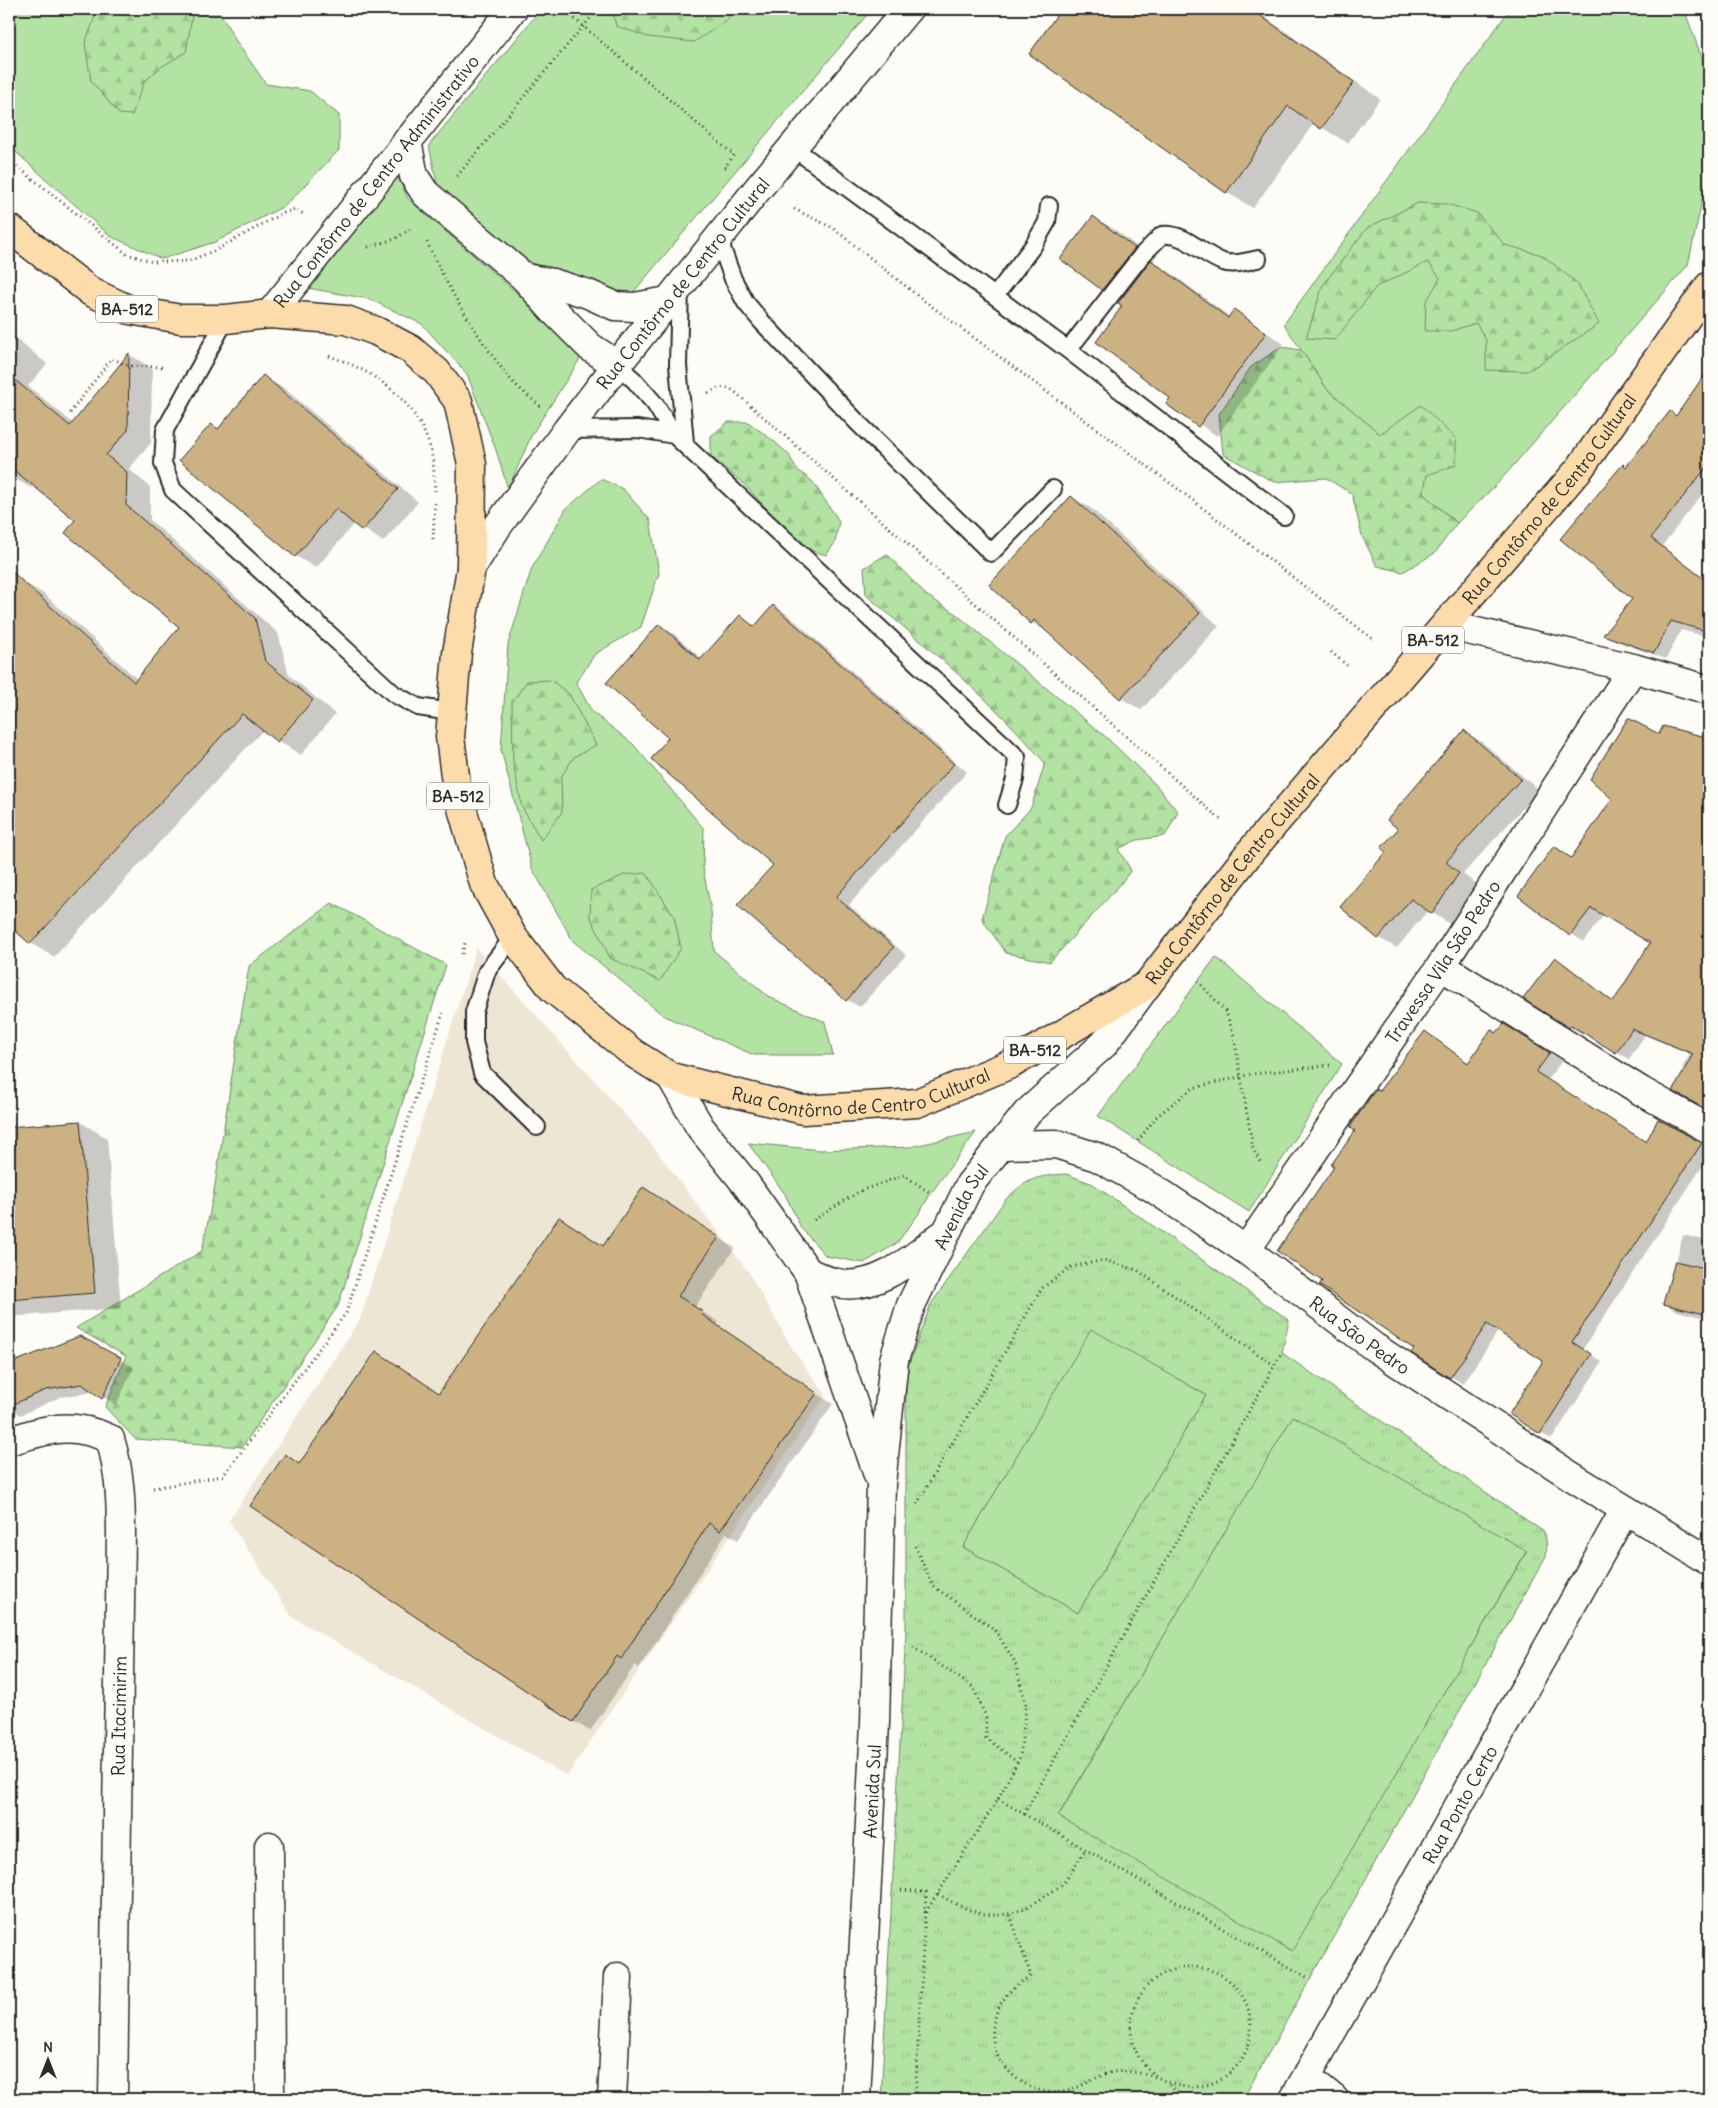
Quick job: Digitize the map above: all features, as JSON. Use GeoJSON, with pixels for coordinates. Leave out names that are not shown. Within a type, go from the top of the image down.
{"type":"FeatureCollection","features":[{"type":"Feature","properties":{"kind":"main road","name":"Rua Contôrno de Centro Administrativo"},"geometry":{"type":"LineString","coordinates":[[9,228],[91,292],[130,310],[181,319],[226,318],[270,314]]}},
{"type":"Feature","properties":{"kind":"main road","name":"Rua Contôrno de Centro Cultural"},"geometry":{"type":"LineString","coordinates":[[270,314],[346,320],[376,331],[410,349],[437,372],[458,401],[472,464],[471,568],[456,653],[450,737],[456,791],[484,884],[513,937],[553,989],[633,1053],[671,1077],[803,1110],[917,1103],[1011,1064],[1147,985],[1250,852],[1580,468],[1709,286]]}},
{"type":"Feature","properties":{"kind":"street","name":"Rua Contôrno de Centro Administrativo"},"geometry":{"type":"LineString","coordinates":[[270,314],[512,9]]}},
{"type":"Feature","properties":{"kind":"street","name":"Rua Contôrno de Centro Cultural"},"geometry":{"type":"LineString","coordinates":[[471,568],[567,430],[617,365],[718,237],[908,9]]}},
{"type":"Feature","properties":{"kind":"street"},"geometry":{"type":"LineString","coordinates":[[407,141],[414,176],[425,193],[525,278],[590,347],[617,365]]}},
{"type":"Feature","properties":{"kind":"street"},"geometry":{"type":"LineString","coordinates":[[525,278],[588,294],[615,306],[634,308],[674,293]]}},
{"type":"Feature","properties":{"kind":"street"},"geometry":{"type":"LineString","coordinates":[[1446,625],[1633,668],[1709,690]]}},
{"type":"Feature","properties":{"kind":"street","name":"Travessa Vila São Pedro"},"geometry":{"type":"LineString","coordinates":[[1246,1250],[1441,966],[1633,668]]}},
{"type":"Feature","properties":{"kind":"street"},"geometry":{"type":"LineString","coordinates":[[1441,966],[1641,1091],[1709,1129]]}},
{"type":"Feature","properties":{"kind":"street","name":"Avenida Sul"},"geometry":{"type":"LineString","coordinates":[[856,2099],[875,1723],[881,1484],[894,1360],[911,1305],[970,1184],[1027,1113],[1104,1044],[1147,985]]}},
{"type":"Feature","properties":{"kind":"street","name":"Avenida Sul"},"geometry":{"type":"LineString","coordinates":[[671,1077],[700,1127],[746,1184],[808,1272],[881,1484]]}},
{"type":"Feature","properties":{"kind":"street","name":"Rua São Pedro"},"geometry":{"type":"LineString","coordinates":[[1001,1145],[1056,1144],[1097,1157],[1153,1188],[1246,1250],[1374,1347],[1571,1476],[1709,1561]]}},
{"type":"Feature","properties":{"kind":"street"},"geometry":{"type":"LineString","coordinates":[[808,1272],[834,1283],[863,1284],[902,1267],[947,1232]]}},
{"type":"Feature","properties":{"kind":"street","name":"Rua Itacimirim"},"geometry":{"type":"LineString","coordinates":[[9,1441],[60,1427],[94,1432],[110,1440],[118,1466],[121,1493],[121,1554],[113,2099]]}},
{"type":"Feature","properties":{"kind":"street","name":"Rua Ponto Certo"},"geometry":{"type":"LineString","coordinates":[[1301,2088],[1625,1510]]}},
{"type":"Feature","properties":{"kind":"street"},"geometry":{"type":"LineString","coordinates":[[269,1846],[270,2099]]}},
{"type":"Feature","properties":{"kind":"street"},"geometry":{"type":"LineString","coordinates":[[612,2099],[618,1977]]}},
{"type":"Feature","properties":{"kind":"street"},"geometry":{"type":"LineString","coordinates":[[1301,2088],[1334,2099]]}},
{"type":"Feature","properties":{"kind":"lane"},"geometry":{"type":"LineString","coordinates":[[792,147],[1068,350],[1284,516]]}},
{"type":"Feature","properties":{"kind":"lane"},"geometry":{"type":"LineString","coordinates":[[995,296],[1033,246],[1047,222],[1048,206]]}},
{"type":"Feature","properties":{"kind":"lane"},"geometry":{"type":"LineString","coordinates":[[1068,350],[1142,255],[1162,235],[1175,235],[1223,262],[1238,263],[1258,259]]}},
{"type":"Feature","properties":{"kind":"lane"},"geometry":{"type":"LineString","coordinates":[[718,237],[733,279],[746,303],[762,322],[858,423],[990,553],[1053,489]]}},
{"type":"Feature","properties":{"kind":"lane"},"geometry":{"type":"LineString","coordinates":[[674,293],[680,439]]}},
{"type":"Feature","properties":{"kind":"lane"},"geometry":{"type":"LineString","coordinates":[[226,318],[165,430],[163,463],[173,490],[394,694],[418,707],[452,712]]}},
{"type":"Feature","properties":{"kind":"lane"},"geometry":{"type":"LineString","coordinates":[[617,365],[634,380],[655,404],[680,439],[1017,757],[1015,779],[1007,805]]}},
{"type":"Feature","properties":{"kind":"lane"},"geometry":{"type":"LineString","coordinates":[[567,430],[638,429],[680,439]]}},
{"type":"Feature","properties":{"kind":"lane"},"geometry":{"type":"LineString","coordinates":[[513,937],[487,971],[474,1012],[474,1042],[482,1073],[538,1127]]}},
{"type":"Feature","properties":{"kind":"path"},"geometry":{"type":"LineString","coordinates":[[563,9],[734,155],[726,167],[732,171]]}},
{"type":"Feature","properties":{"kind":"path"},"geometry":{"type":"LineString","coordinates":[[362,248],[376,246],[395,239],[419,223],[471,157],[598,9]]}},
{"type":"Feature","properties":{"kind":"path"},"geometry":{"type":"LineString","coordinates":[[9,160],[127,254],[153,262],[189,261],[216,250],[281,214],[295,210],[308,217]]}},
{"type":"Feature","properties":{"kind":"path"},"geometry":{"type":"LineString","coordinates":[[794,209],[833,228],[923,300],[1178,489],[1373,639]]}},
{"type":"Feature","properties":{"kind":"path"},"geometry":{"type":"LineString","coordinates":[[419,223],[436,262],[474,328],[508,376],[542,408]]}},
{"type":"Feature","properties":{"kind":"path"},"geometry":{"type":"LineString","coordinates":[[329,356],[354,364],[386,383],[417,418],[428,442],[433,463],[435,494],[433,539]]}},
{"type":"Feature","properties":{"kind":"path"},"geometry":{"type":"LineString","coordinates":[[70,413],[112,358],[128,366],[162,366]]}},
{"type":"Feature","properties":{"kind":"path"},"geometry":{"type":"LineString","coordinates":[[701,397],[717,387],[727,387],[734,390],[1221,820]]}},
{"type":"Feature","properties":{"kind":"path"},"geometry":{"type":"LineString","coordinates":[[1331,652],[1349,667]]}},
{"type":"Feature","properties":{"kind":"path"},"geometry":{"type":"LineString","coordinates":[[459,962],[466,943]]}},
{"type":"Feature","properties":{"kind":"path"},"geometry":{"type":"LineString","coordinates":[[1198,980],[1226,1012],[1234,1036],[1253,1149],[1266,1172]]}},
{"type":"Feature","properties":{"kind":"path"},"geometry":{"type":"LineString","coordinates":[[146,1488],[223,1476],[346,1313],[444,1009]]}},
{"type":"Feature","properties":{"kind":"path"},"geometry":{"type":"LineString","coordinates":[[1138,1141],[1156,1117],[1193,1088],[1286,1069],[1333,1064]]}},
{"type":"Feature","properties":{"kind":"path"},"geometry":{"type":"LineString","coordinates":[[808,1224],[860,1191],[904,1175],[931,1193]]}},
{"type":"Feature","properties":{"kind":"path"},"geometry":{"type":"LineString","coordinates":[[916,1505],[1042,1288],[1072,1267],[1104,1260],[1137,1270],[1274,1366]]}},
{"type":"Feature","properties":{"kind":"path"},"geometry":{"type":"LineString","coordinates":[[1024,1814],[1282,1352]]}},
{"type":"Feature","properties":{"kind":"path"},"geometry":{"type":"LineString","coordinates":[[914,1543],[933,1586],[994,1629],[1015,1662],[1026,1706],[1020,1757],[998,1799],[924,1915]]}},
{"type":"Feature","properties":{"kind":"path"},"geometry":{"type":"LineString","coordinates":[[906,1642],[973,1687],[986,1717],[986,1738],[1017,1762]]}},
{"type":"Feature","properties":{"kind":"path"},"geometry":{"type":"LineString","coordinates":[[998,1799],[1310,1979]]}},
{"type":"Feature","properties":{"kind":"path"},"geometry":{"type":"LineString","coordinates":[[938,1894],[957,1906],[988,1915],[1010,1915],[1032,1906],[1063,1883],[1085,1850]]}},
{"type":"Feature","properties":{"kind":"path"},"geometry":{"type":"LineString","coordinates":[[892,1890],[926,1892],[915,2099]]}},
{"type":"Feature","properties":{"kind":"path"},"geometry":{"type":"LineString","coordinates":[[1010,1915],[1031,1976],[1014,1986],[1001,2002],[994,2020],[993,2040],[1000,2059],[1011,2075],[1028,2087],[1047,2092],[1066,2091],[1113,2072],[1131,2072],[1162,2079],[1173,2085],[1192,2087],[1212,2083],[1230,2073],[1243,2057],[1250,2037],[1250,2017],[1244,1998],[1230,1982],[1212,1971],[1194,1967],[1175,1970],[1157,1978],[1143,1990],[1134,2007],[1131,2026],[1133,2045],[1142,2062],[1156,2076],[1162,2079],[1185,2099]]}},
{"type":"Feature","properties":{"kind":"shaded area"},"geometry":{"type":"Polygon","coordinates":[[[476,948],[652,1145],[748,1271],[793,1350],[826,1395],[567,1776],[292,1617],[229,1521],[360,1319],[476,948]]]}},
{"type":"Feature","properties":{"kind":"green space"},"geometry":{"type":"Polygon","coordinates":[[[9,9],[218,9],[236,41],[266,84],[310,91],[339,115],[339,150],[286,205],[215,242],[162,259],[110,236],[9,146],[9,9]]]}},
{"type":"Feature","properties":{"kind":"green space"},"geometry":{"type":"Polygon","coordinates":[[[95,9],[193,9],[186,52],[161,67],[144,82],[132,115],[119,114],[91,81],[85,43],[94,20],[95,9]]]}},
{"type":"Feature","properties":{"kind":"green space"},"geometry":{"type":"Polygon","coordinates":[[[541,9],[872,9],[631,295],[547,271],[513,252],[438,188],[429,145],[541,9]]]}},
{"type":"Feature","properties":{"kind":"green space"},"geometry":{"type":"Polygon","coordinates":[[[612,9],[731,9],[728,20],[694,42],[648,37],[616,26],[612,9]]]}},
{"type":"Feature","properties":{"kind":"green space"},"geometry":{"type":"Polygon","coordinates":[[[1510,9],[1684,9],[1703,61],[1709,136],[1709,169],[1688,265],[1498,483],[1457,523],[1423,494],[1427,475],[1327,389],[1284,324],[1510,9]]]}},
{"type":"Feature","properties":{"kind":"green space"},"geometry":{"type":"Polygon","coordinates":[[[397,175],[408,199],[578,346],[580,359],[532,434],[508,489],[496,450],[467,374],[422,324],[369,299],[302,287],[397,175]]]}},
{"type":"Feature","properties":{"kind":"green space"},"geometry":{"type":"Polygon","coordinates":[[[1418,203],[1447,204],[1477,213],[1505,245],[1542,255],[1577,283],[1599,324],[1528,371],[1486,370],[1486,340],[1476,323],[1451,331],[1425,331],[1426,302],[1440,278],[1428,262],[1376,287],[1335,340],[1306,338],[1323,285],[1367,228],[1418,203]]]}},
{"type":"Feature","properties":{"kind":"green space"},"geometry":{"type":"Polygon","coordinates":[[[1281,347],[1301,350],[1327,389],[1380,434],[1421,405],[1456,439],[1456,465],[1427,475],[1423,494],[1457,523],[1435,553],[1403,572],[1377,566],[1362,536],[1352,494],[1326,478],[1274,482],[1223,454],[1219,414],[1251,367],[1281,347]]]}},
{"type":"Feature","properties":{"kind":"green space"},"geometry":{"type":"Polygon","coordinates":[[[728,422],[748,422],[775,442],[789,455],[796,469],[812,481],[839,521],[835,543],[826,555],[803,548],[742,482],[711,457],[711,436],[728,422]]]}},
{"type":"Feature","properties":{"kind":"green space"},"geometry":{"type":"Polygon","coordinates":[[[601,479],[623,489],[650,520],[659,573],[641,627],[595,654],[576,682],[592,712],[633,744],[704,829],[703,868],[711,911],[714,951],[769,997],[825,1022],[833,1055],[754,1055],[664,1016],[573,941],[532,868],[501,750],[508,644],[532,568],[566,509],[601,479]]]}},
{"type":"Feature","properties":{"kind":"green space"},"geometry":{"type":"Polygon","coordinates":[[[887,554],[926,595],[956,614],[1107,738],[1156,785],[1178,812],[1165,836],[1137,840],[1118,849],[1131,870],[1119,886],[1050,962],[1006,953],[982,919],[1005,836],[1031,808],[1045,763],[982,696],[866,595],[864,568],[887,554]]]}},
{"type":"Feature","properties":{"kind":"green space"},"geometry":{"type":"Polygon","coordinates":[[[551,680],[569,694],[596,745],[574,757],[561,777],[562,812],[541,840],[522,807],[513,762],[512,702],[527,681],[551,680]]]}},
{"type":"Feature","properties":{"kind":"green space"},"geometry":{"type":"Polygon","coordinates":[[[646,873],[674,916],[681,948],[660,981],[610,958],[590,916],[591,890],[624,875],[646,873]]]}},
{"type":"Feature","properties":{"kind":"green space"},"geometry":{"type":"Polygon","coordinates":[[[332,903],[446,965],[338,1306],[242,1447],[135,1439],[105,1407],[126,1356],[76,1328],[202,1251],[214,1191],[249,966],[332,903]]]}},
{"type":"Feature","properties":{"kind":"green space"},"geometry":{"type":"Polygon","coordinates":[[[1216,957],[1342,1064],[1249,1212],[1098,1116],[1216,957]]]}},
{"type":"Feature","properties":{"kind":"green space"},"geometry":{"type":"Polygon","coordinates":[[[976,1132],[897,1243],[864,1263],[826,1256],[801,1228],[785,1194],[748,1143],[821,1150],[910,1147],[976,1132]]]}},
{"type":"Feature","properties":{"kind":"green space"},"geometry":{"type":"Polygon","coordinates":[[[1066,1174],[1093,1184],[1289,1320],[1282,1353],[1544,1532],[1547,1545],[1546,1556],[1243,2099],[881,2099],[906,1631],[906,1372],[931,1304],[1006,1199],[1033,1179],[1066,1174]],[[1091,1329],[963,1547],[1078,1613],[1206,1395],[1091,1329]],[[1293,1416],[1058,1816],[1292,1951],[1527,1551],[1293,1416]]]}},
{"type":"Feature","properties":{"kind":"green space"},"geometry":{"type":"Polygon","coordinates":[[[1091,1328],[1206,1395],[1078,1613],[963,1547],[1091,1328]]]}},
{"type":"Feature","properties":{"kind":"green space"},"geometry":{"type":"Polygon","coordinates":[[[1293,1415],[1527,1550],[1293,1952],[1058,1817],[1293,1415]]]}},
{"type":"Feature","properties":{"kind":"building"},"geometry":{"type":"Polygon","coordinates":[[[1061,9],[1251,9],[1354,82],[1321,129],[1288,106],[1226,193],[1029,54],[1061,9]]]}},
{"type":"Feature","properties":{"kind":"building"},"geometry":{"type":"Polygon","coordinates":[[[1093,216],[1135,248],[1102,290],[1060,259],[1093,216]]]}},
{"type":"Feature","properties":{"kind":"building"},"geometry":{"type":"Polygon","coordinates":[[[1151,260],[1228,318],[1234,309],[1266,333],[1198,427],[1166,404],[1170,398],[1096,342],[1122,306],[1118,303],[1151,260]]]}},
{"type":"Feature","properties":{"kind":"building"},"geometry":{"type":"Polygon","coordinates":[[[129,353],[128,430],[106,455],[127,472],[126,505],[255,618],[265,661],[313,700],[277,742],[242,714],[30,944],[9,925],[9,569],[134,682],[179,627],[65,533],[75,520],[9,466],[9,375],[70,426],[129,353]]]}},
{"type":"Feature","properties":{"kind":"building"},"geometry":{"type":"Polygon","coordinates":[[[1709,368],[1709,464],[1651,538],[1709,583],[1709,632],[1671,621],[1654,653],[1603,635],[1632,599],[1560,539],[1623,464],[1626,467],[1670,411],[1676,416],[1709,368]]]}},
{"type":"Feature","properties":{"kind":"building"},"geometry":{"type":"Polygon","coordinates":[[[263,375],[398,489],[362,531],[336,509],[295,557],[179,460],[211,424],[218,429],[263,375]]]}},
{"type":"Feature","properties":{"kind":"building"},"geometry":{"type":"Polygon","coordinates":[[[1071,496],[1200,613],[1120,699],[1034,620],[1031,624],[989,585],[1071,496]]]}},
{"type":"Feature","properties":{"kind":"building"},"geometry":{"type":"Polygon","coordinates":[[[773,605],[954,764],[836,897],[894,947],[846,1001],[737,905],[773,865],[651,759],[668,738],[606,683],[659,624],[700,660],[740,615],[754,627],[773,605]]]}},
{"type":"Feature","properties":{"kind":"building"},"geometry":{"type":"Polygon","coordinates":[[[1628,718],[1659,734],[1663,726],[1709,738],[1709,1111],[1673,1091],[1693,1054],[1632,1029],[1616,1053],[1571,1025],[1569,1028],[1523,999],[1555,957],[1613,1002],[1650,943],[1591,908],[1570,936],[1518,896],[1554,846],[1571,858],[1612,799],[1590,779],[1628,718]]]}},
{"type":"Feature","properties":{"kind":"building"},"geometry":{"type":"Polygon","coordinates":[[[1464,730],[1521,779],[1446,862],[1459,873],[1432,914],[1411,899],[1378,939],[1340,907],[1386,852],[1381,848],[1398,829],[1387,820],[1464,730]]]}},
{"type":"Feature","properties":{"kind":"building"},"geometry":{"type":"Polygon","coordinates":[[[1504,1024],[1550,1053],[1536,1072],[1646,1142],[1658,1119],[1702,1143],[1572,1342],[1591,1354],[1540,1434],[1509,1414],[1543,1361],[1487,1324],[1450,1378],[1411,1353],[1414,1349],[1319,1285],[1322,1281],[1277,1251],[1334,1167],[1331,1165],[1355,1131],[1350,1127],[1376,1089],[1379,1091],[1425,1031],[1468,1063],[1491,1029],[1496,1033],[1504,1024]]]}},
{"type":"Feature","properties":{"kind":"building"},"geometry":{"type":"Polygon","coordinates":[[[80,1121],[95,1293],[9,1300],[9,1127],[80,1121]]]}},
{"type":"Feature","properties":{"kind":"building"},"geometry":{"type":"Polygon","coordinates":[[[643,1187],[719,1237],[678,1296],[703,1312],[701,1314],[817,1393],[720,1531],[709,1523],[621,1659],[617,1656],[573,1722],[250,1506],[285,1454],[299,1464],[376,1351],[439,1393],[559,1217],[603,1246],[643,1187]]]}},
{"type":"Feature","properties":{"kind":"building"},"geometry":{"type":"Polygon","coordinates":[[[1675,1261],[1709,1269],[1709,1315],[1663,1304],[1675,1261]]]}},
{"type":"Feature","properties":{"kind":"building"},"geometry":{"type":"Polygon","coordinates":[[[80,1336],[121,1358],[102,1399],[82,1384],[46,1390],[9,1406],[9,1364],[80,1336]]]}}]}
